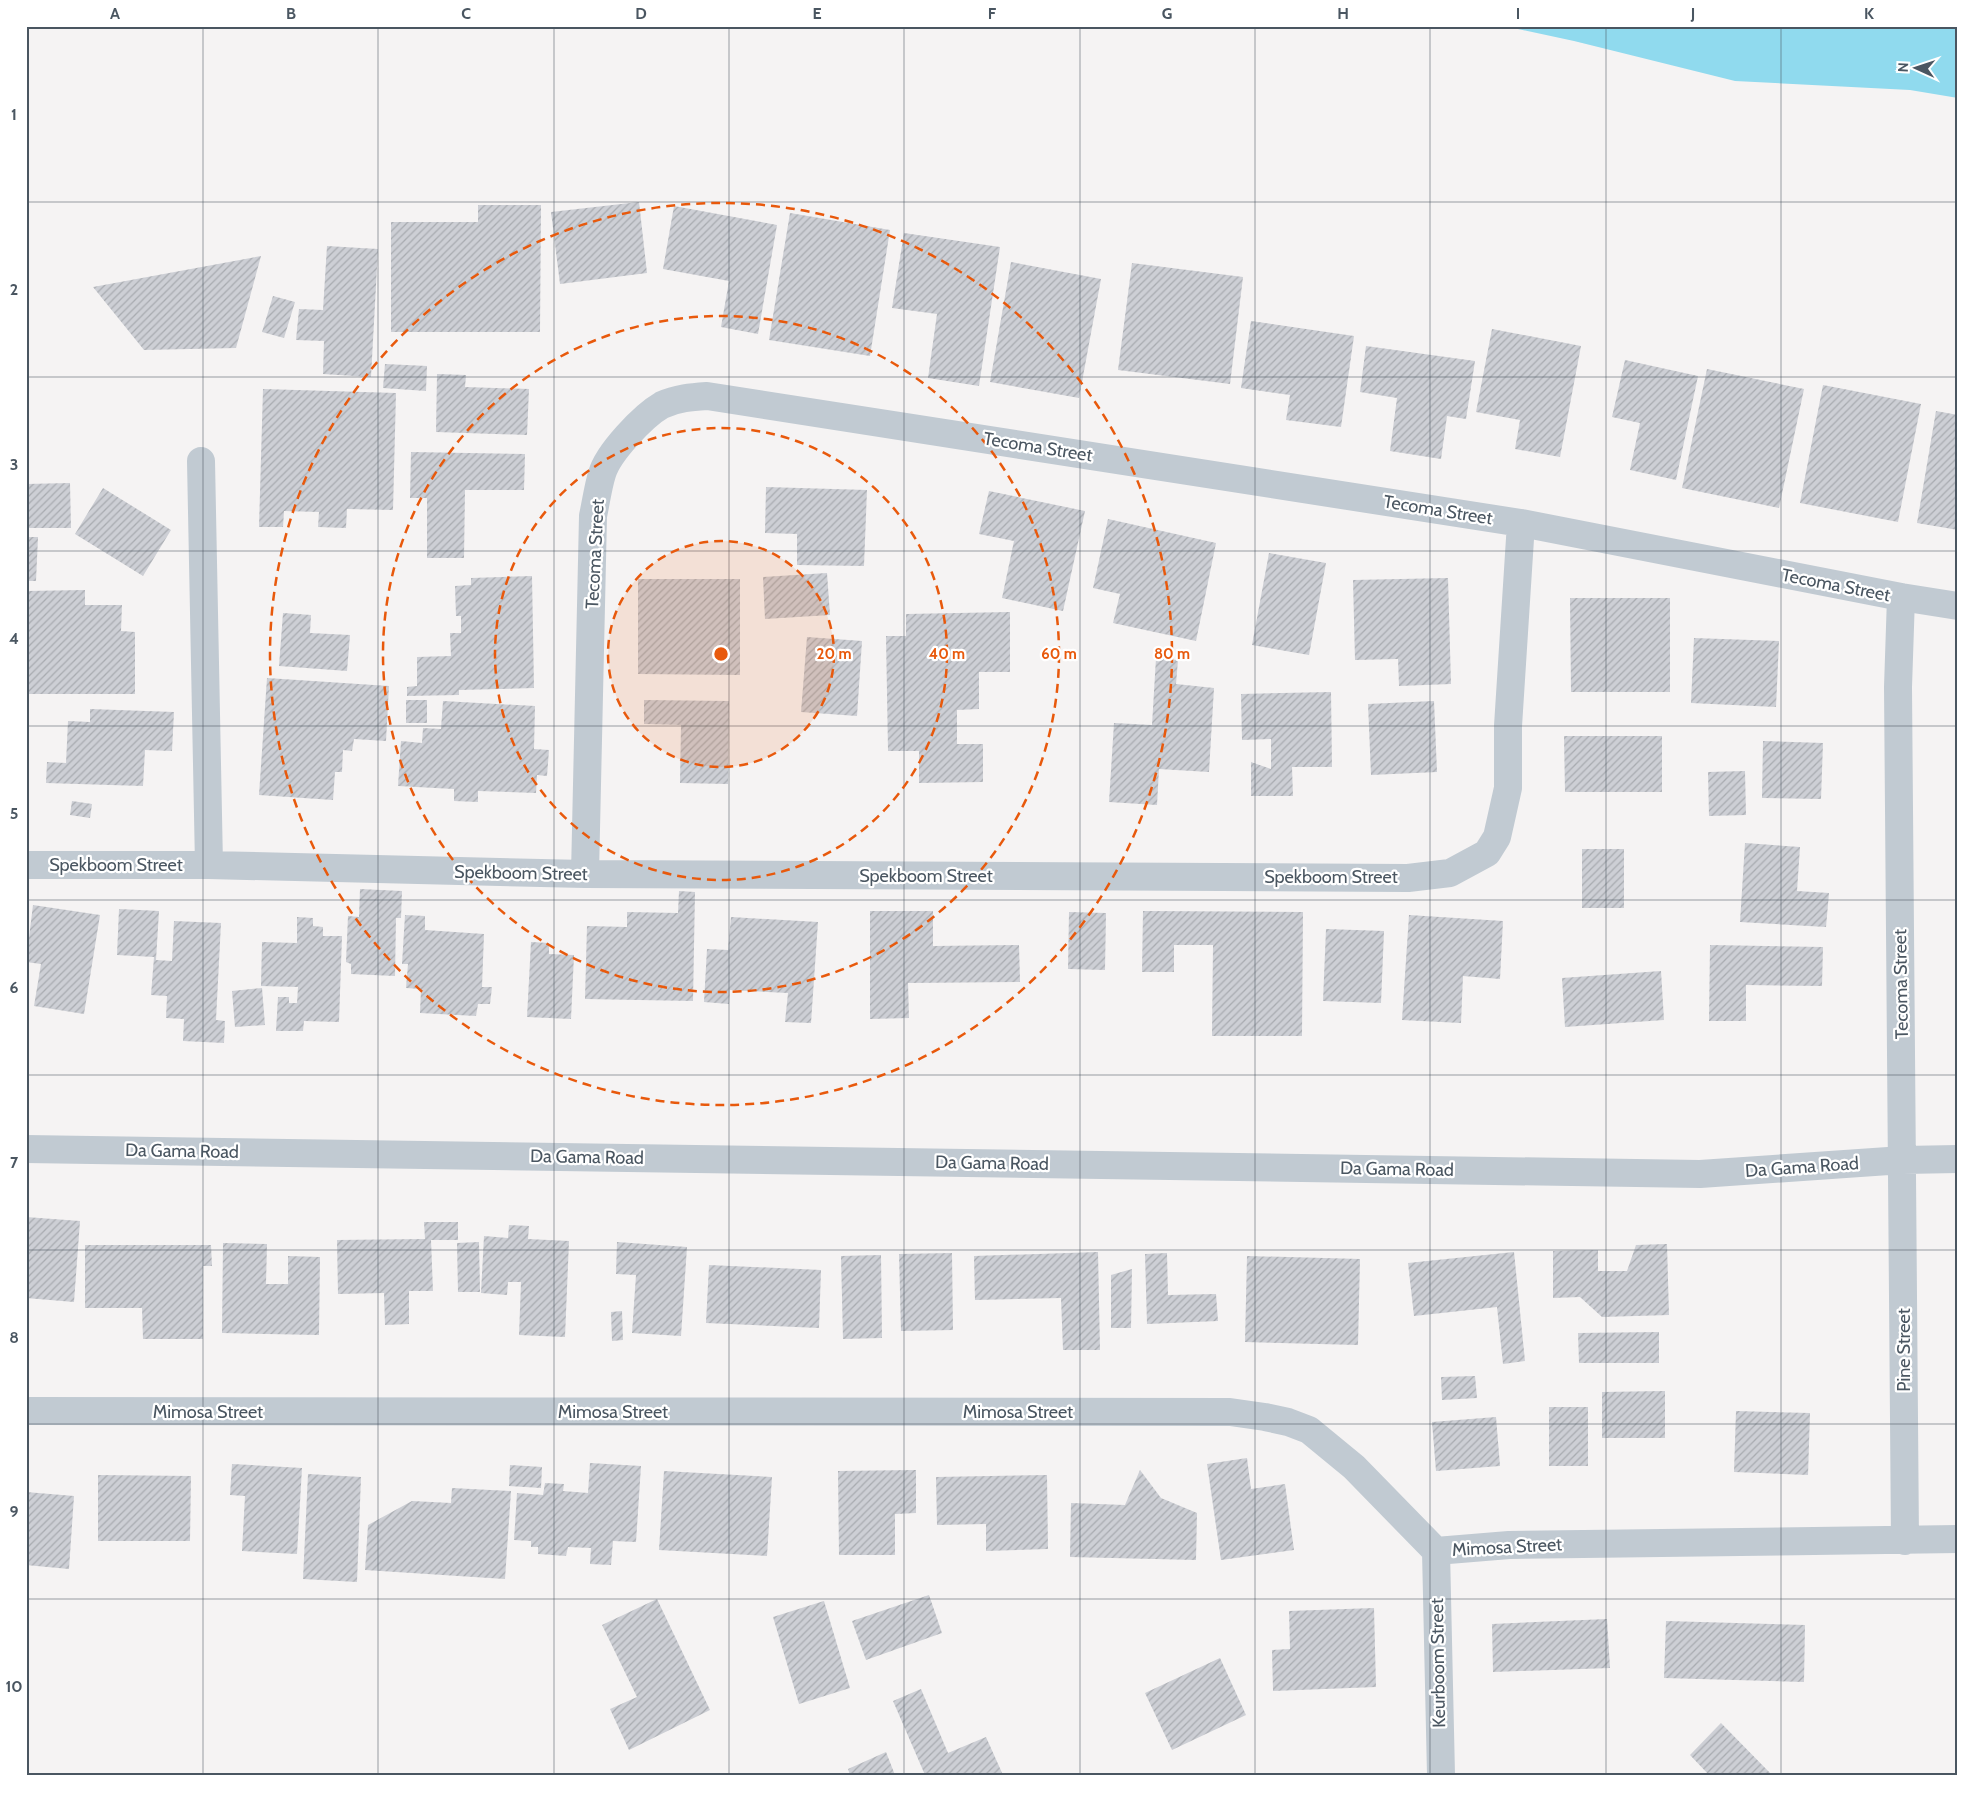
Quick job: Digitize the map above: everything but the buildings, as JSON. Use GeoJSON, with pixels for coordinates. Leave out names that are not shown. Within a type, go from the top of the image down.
{"type":"FeatureCollection","features":[{"type":"Feature","properties":{"kind":"street","name":"Tecoma Street"},"geometry":{"type":"LineString","coordinates":[[585,874],[593,516],[602,472],[616,448],[634,429],[662,406],[684,398],[707,396],[1521,523],[1900,597],[1958,606]]}},
{"type":"Feature","properties":{"kind":"street"},"geometry":{"type":"LineString","coordinates":[[201,461],[209,865]]}},
{"type":"Feature","properties":{"kind":"street","name":"Spekboom Street"},"geometry":{"type":"LineString","coordinates":[[26,865],[209,865],[585,874],[1408,878],[1450,872],[1487,853],[1496,837],[1508,788],[1508,726],[1521,523]]}},
{"type":"Feature","properties":{"kind":"street","name":"Tecoma Street"},"geometry":{"type":"LineString","coordinates":[[1900,597],[1898,697],[1903,1160]]}},
{"type":"Feature","properties":{"kind":"street","name":"Da Gama Road"},"geometry":{"type":"LineString","coordinates":[[26,1149],[1700,1174],[1903,1160],[1958,1159]]}},
{"type":"Feature","properties":{"kind":"street","name":"Pine Street"},"geometry":{"type":"LineString","coordinates":[[1903,1160],[1905,1541]]}},
{"type":"Feature","properties":{"kind":"street","name":"Mimosa Street"},"geometry":{"type":"LineString","coordinates":[[26,1412],[1230,1412],[1280,1420],[1309,1430],[1354,1467],[1436,1551],[1509,1545],[1958,1539]]}},
{"type":"Feature","properties":{"kind":"street","name":"Keurboom Street"},"geometry":{"type":"LineString","coordinates":[[1436,1551],[1441,1775]]}},
{"type":"Feature","properties":{"kind":"water"},"geometry":{"type":"Polygon","coordinates":[[[1504,26],[1958,26],[1958,98],[1910,90],[1735,81],[1574,41],[1504,26]]]}}]}
